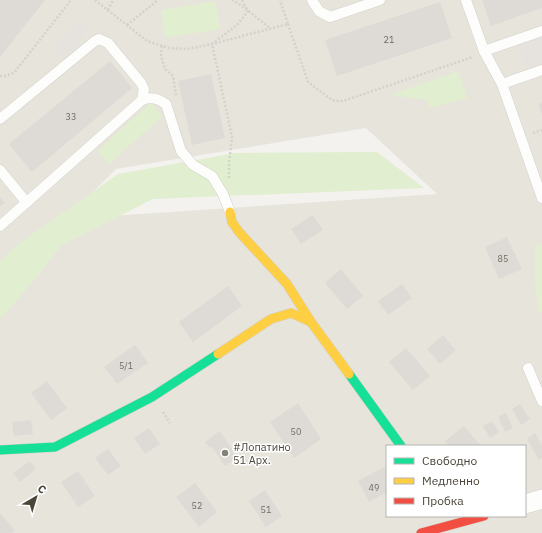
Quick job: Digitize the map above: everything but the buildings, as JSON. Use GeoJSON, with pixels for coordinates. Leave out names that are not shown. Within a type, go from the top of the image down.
{"type":"FeatureCollection","features":[{"type":"Feature","properties":{"kind":"street"},"geometry":{"type":"LineString","coordinates":[[230,212],[232,222],[239,232],[287,284],[311,322],[400,445]]}},
{"type":"Feature","properties":{"kind":"street"},"geometry":{"type":"LineString","coordinates":[[0,450],[55,447],[152,397],[271,319],[291,313],[311,322]]}},
{"type":"Feature","properties":{"kind":"street"},"geometry":{"type":"LineString","coordinates":[[526,504],[542,499]]}},
{"type":"Feature","properties":{"kind":"street"},"geometry":{"type":"LineString","coordinates":[[421,533],[455,520],[477,517]]}},
{"type":"Feature","properties":{"kind":"lane"},"geometry":{"type":"LineString","coordinates":[[312,0],[319,11],[330,17],[380,0]]}},
{"type":"Feature","properties":{"kind":"lane"},"geometry":{"type":"LineString","coordinates":[[466,0],[484,52],[502,84],[542,198]]}},
{"type":"Feature","properties":{"kind":"lane"},"geometry":{"type":"LineString","coordinates":[[484,52],[542,31]]}},
{"type":"Feature","properties":{"kind":"lane"},"geometry":{"type":"LineString","coordinates":[[0,119],[99,39],[108,43],[141,83],[144,89],[142,100]]}},
{"type":"Feature","properties":{"kind":"lane"},"geometry":{"type":"LineString","coordinates":[[502,84],[542,70]]}},
{"type":"Feature","properties":{"kind":"lane"},"geometry":{"type":"LineString","coordinates":[[0,226],[142,100],[148,97],[156,98],[166,104],[181,151],[193,165],[212,176],[223,194],[230,212]]}},
{"type":"Feature","properties":{"kind":"lane"},"geometry":{"type":"LineString","coordinates":[[0,170],[27,203]]}},
{"type":"Feature","properties":{"kind":"lane"},"geometry":{"type":"LineString","coordinates":[[528,368],[542,401]]}},
{"type":"Feature","properties":{"kind":"path"},"geometry":{"type":"LineString","coordinates":[[0,76],[14,73],[71,0]]}},
{"type":"Feature","properties":{"kind":"path"},"geometry":{"type":"LineString","coordinates":[[95,0],[147,41],[169,48],[188,49],[288,24]]}},
{"type":"Feature","properties":{"kind":"path"},"geometry":{"type":"LineString","coordinates":[[108,10],[113,0]]}},
{"type":"Feature","properties":{"kind":"path"},"geometry":{"type":"LineString","coordinates":[[127,25],[158,0]]}},
{"type":"Feature","properties":{"kind":"path"},"geometry":{"type":"LineString","coordinates":[[232,0],[271,29]]}},
{"type":"Feature","properties":{"kind":"path"},"geometry":{"type":"LineString","coordinates":[[243,0],[248,11]]}},
{"type":"Feature","properties":{"kind":"path"},"geometry":{"type":"LineString","coordinates":[[280,0],[308,82],[335,101],[343,101],[484,52]]}},
{"type":"Feature","properties":{"kind":"path"},"geometry":{"type":"LineString","coordinates":[[212,44],[237,25],[248,11]]}},
{"type":"Feature","properties":{"kind":"path"},"geometry":{"type":"LineString","coordinates":[[212,44],[232,137],[229,179]]}},
{"type":"Feature","properties":{"kind":"path"},"geometry":{"type":"LineString","coordinates":[[528,134],[542,130]]}},
{"type":"Feature","properties":{"kind":"shaded area"},"geometry":{"type":"Polygon","coordinates":[[[0,0],[542,0],[542,533],[0,533],[0,0]],[[366,128],[116,169],[66,219],[437,194],[366,128]]]}},
{"type":"Feature","properties":{"kind":"shaded area"},"geometry":{"type":"Polygon","coordinates":[[[79,18],[90,27],[65,58],[54,50],[79,18]]]}},
{"type":"Feature","properties":{"kind":"shaded area"},"geometry":{"type":"Polygon","coordinates":[[[542,35],[542,64],[527,69],[517,43],[542,35]]]}},
{"type":"Feature","properties":{"kind":"green space"},"geometry":{"type":"Polygon","coordinates":[[[215,1],[220,29],[165,38],[161,10],[215,1]]]}},
{"type":"Feature","properties":{"kind":"green space"},"geometry":{"type":"Polygon","coordinates":[[[458,71],[467,98],[430,108],[427,100],[390,95],[458,71]]]}},
{"type":"Feature","properties":{"kind":"green space"},"geometry":{"type":"Polygon","coordinates":[[[151,102],[163,116],[109,164],[97,151],[151,102]]]}},
{"type":"Feature","properties":{"kind":"green space"},"geometry":{"type":"Polygon","coordinates":[[[377,152],[424,188],[153,199],[62,245],[31,284],[0,319],[0,262],[17,245],[118,174],[235,153],[377,152]]]}},
{"type":"Feature","properties":{"kind":"green space"},"geometry":{"type":"Polygon","coordinates":[[[542,244],[542,311],[538,313],[535,281],[535,249],[537,245],[542,244]]]}},
{"type":"Feature","properties":{"kind":"traffic: fast"},"geometry":{"type":"LineString","coordinates":[[0,450],[55,447],[152,397],[218,354]]}},
{"type":"Feature","properties":{"kind":"traffic: fast"},"geometry":{"type":"LineString","coordinates":[[349,374],[400,445]]}},
{"type":"Feature","properties":{"kind":"traffic: slow"},"geometry":{"type":"LineString","coordinates":[[230,212],[232,222],[239,232],[287,284],[311,322]]}},
{"type":"Feature","properties":{"kind":"traffic: slow"},"geometry":{"type":"LineString","coordinates":[[218,354],[271,319],[291,313],[311,322],[349,374]]}},
{"type":"Feature","properties":{"kind":"traffic: jam"},"geometry":{"type":"LineString","coordinates":[[421,533],[480,517]]}},
{"type":"Feature","properties":{"kind":"place","name":"#Лопатино 51 Арх."},"geometry":{"type":"Point","coordinates":[225,453]}}]}
